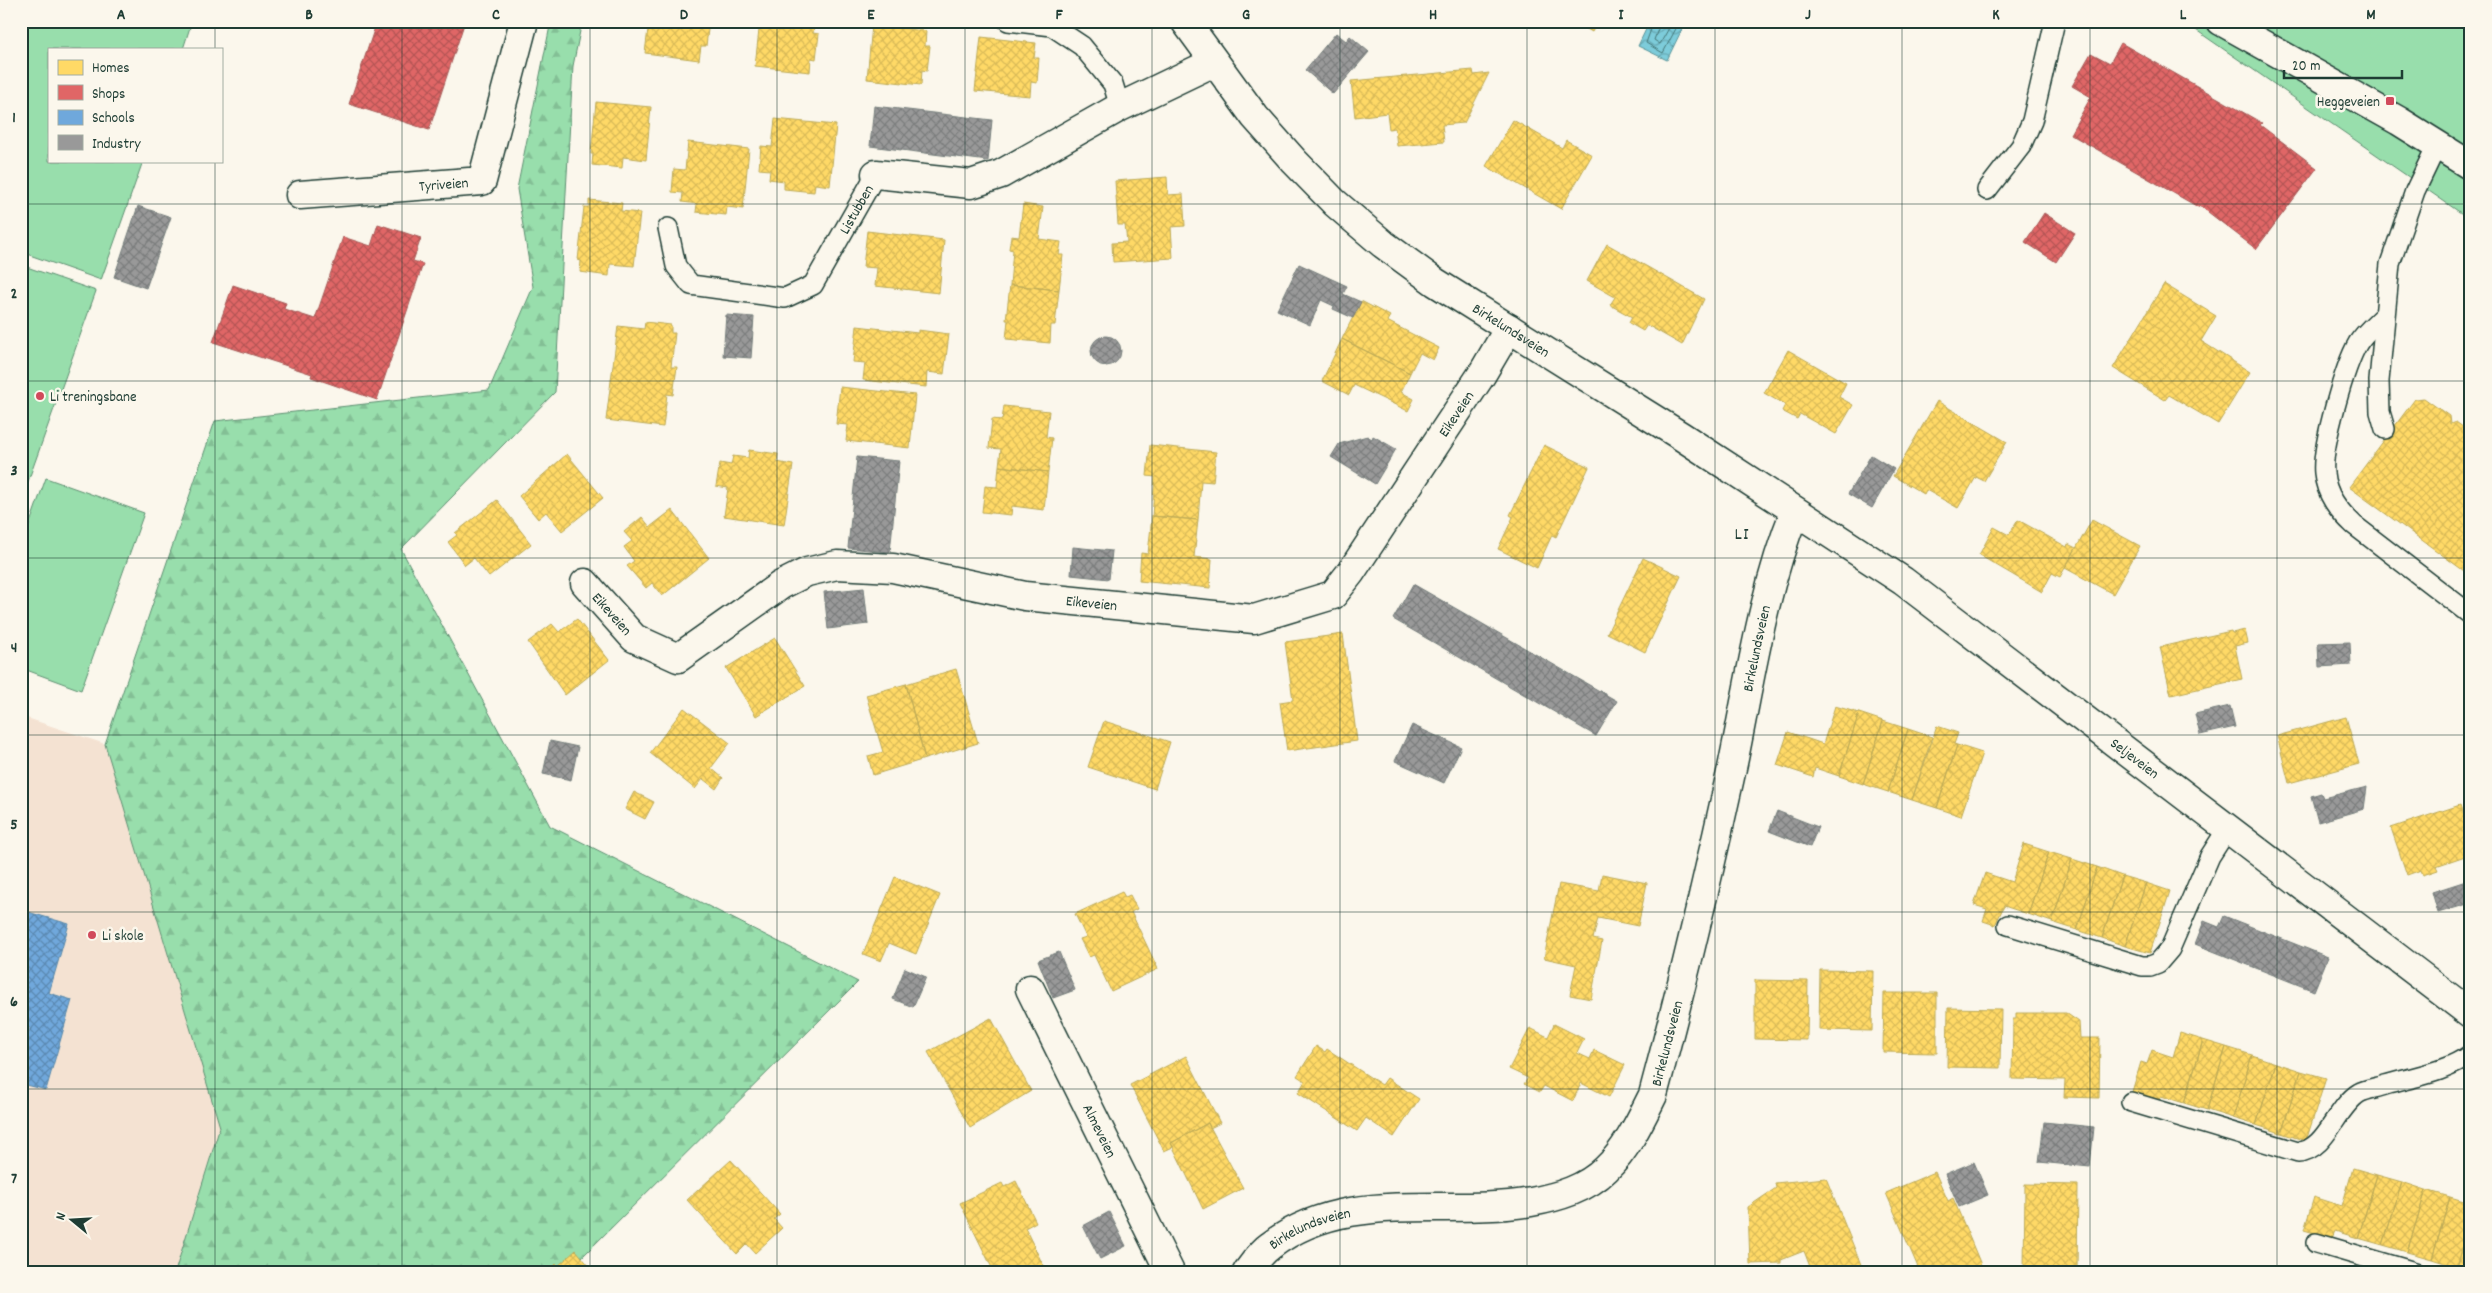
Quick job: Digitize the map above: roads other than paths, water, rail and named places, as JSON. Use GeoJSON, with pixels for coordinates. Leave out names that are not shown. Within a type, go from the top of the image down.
{"type":"FeatureCollection","features":[{"type":"Feature","properties":{"kind":"street","name":"Tyriveien"},"geometry":{"type":"LineString","coordinates":[[300,195],[482,181],[524,21]]}},
{"type":"Feature","properties":{"kind":"street","name":"Birkelundsveien"},"geometry":{"type":"LineString","coordinates":[[1185,21],[1255,117],[1335,203],[1384,244],[1435,282],[1795,511],[1781,546],[1770,585],[1729,779],[1653,1096],[1637,1128],[1623,1148],[1606,1169],[1579,1189],[1547,1199],[1483,1208],[1377,1207],[1323,1219],[1292,1232],[1268,1247],[1248,1272]]}},
{"type":"Feature","properties":{"kind":"street"},"geometry":{"type":"LineString","coordinates":[[2221,21],[2471,166]]}},
{"type":"Feature","properties":{"kind":"street","name":"Listubben"},"geometry":{"type":"LineString","coordinates":[[876,174],[971,184],[1001,174],[1120,107],[1214,62]]}},
{"type":"Feature","properties":{"kind":"street","name":"Eikeveien"},"geometry":{"type":"LineString","coordinates":[[585,583],[634,638],[678,658],[781,586],[807,572],[837,565],[893,568],[1025,596],[1254,619],[1333,595],[1351,572],[1482,374],[1509,328]]}},
{"type":"Feature","properties":{"kind":"street","name":"Seljeveien"},"geometry":{"type":"LineString","coordinates":[[1795,511],[1903,581],[2471,1014]]}},
{"type":"Feature","properties":{"kind":"street","name":"Almeveien"},"geometry":{"type":"LineString","coordinates":[[1030,989],[1170,1272]]}},
{"type":"Feature","properties":{"kind":"lane"},"geometry":{"type":"LineString","coordinates":[[1008,21],[1052,26],[1082,46],[1113,84],[1120,107]]}},
{"type":"Feature","properties":{"kind":"lane"},"geometry":{"type":"LineString","coordinates":[[1987,190],[2021,146],[2032,121],[2055,21]]}},
{"type":"Feature","properties":{"kind":"lane"},"geometry":{"type":"LineString","coordinates":[[2386,429],[2380,412],[2379,382],[2390,264],[2398,236],[2415,191],[2437,145]]}},
{"type":"Feature","properties":{"kind":"lane","name":"Listubben"},"geometry":{"type":"LineString","coordinates":[[668,228],[676,266],[691,284],[785,298],[813,285],[876,174]]}},
{"type":"Feature","properties":{"kind":"lane"},"geometry":{"type":"LineString","coordinates":[[2384,316],[2367,331],[2357,345],[2339,395],[2325,451],[2324,473],[2329,493],[2340,512],[2354,525],[2471,615]]}},
{"type":"Feature","properties":{"kind":"lane"},"geometry":{"type":"LineString","coordinates":[[2008,925],[2142,966],[2158,963],[2170,949],[2210,856],[2228,828]]}},
{"type":"Feature","properties":{"kind":"lane"},"geometry":{"type":"LineString","coordinates":[[2131,1102],[2298,1152],[2308,1152],[2318,1143],[2346,1104],[2360,1093],[2450,1066],[2471,1054]]}},
{"type":"Feature","properties":{"kind":"lane"},"geometry":{"type":"LineString","coordinates":[[2316,1243],[2415,1272]]}},
{"type":"Feature","properties":{"kind":"water"},"geometry":{"type":"Polygon","coordinates":[[[1650,21],[1686,21],[1667,60],[1638,46],[1650,21]]]}},
{"type":"Feature","properties":{"kind":"place","name":"Heggeveien"},"geometry":{"type":"Point","coordinates":[2390,101]}},
{"type":"Feature","properties":{"kind":"place","name":"Li treningsbane"},"geometry":{"type":"Point","coordinates":[40,396]}},
{"type":"Feature","properties":{"kind":"place","name":"Li skole"},"geometry":{"type":"Point","coordinates":[92,935]}},
{"type":"Feature","properties":{"kind":"district","name":"LI"},"geometry":{"type":"Point","coordinates":[1742,533]}}]}
